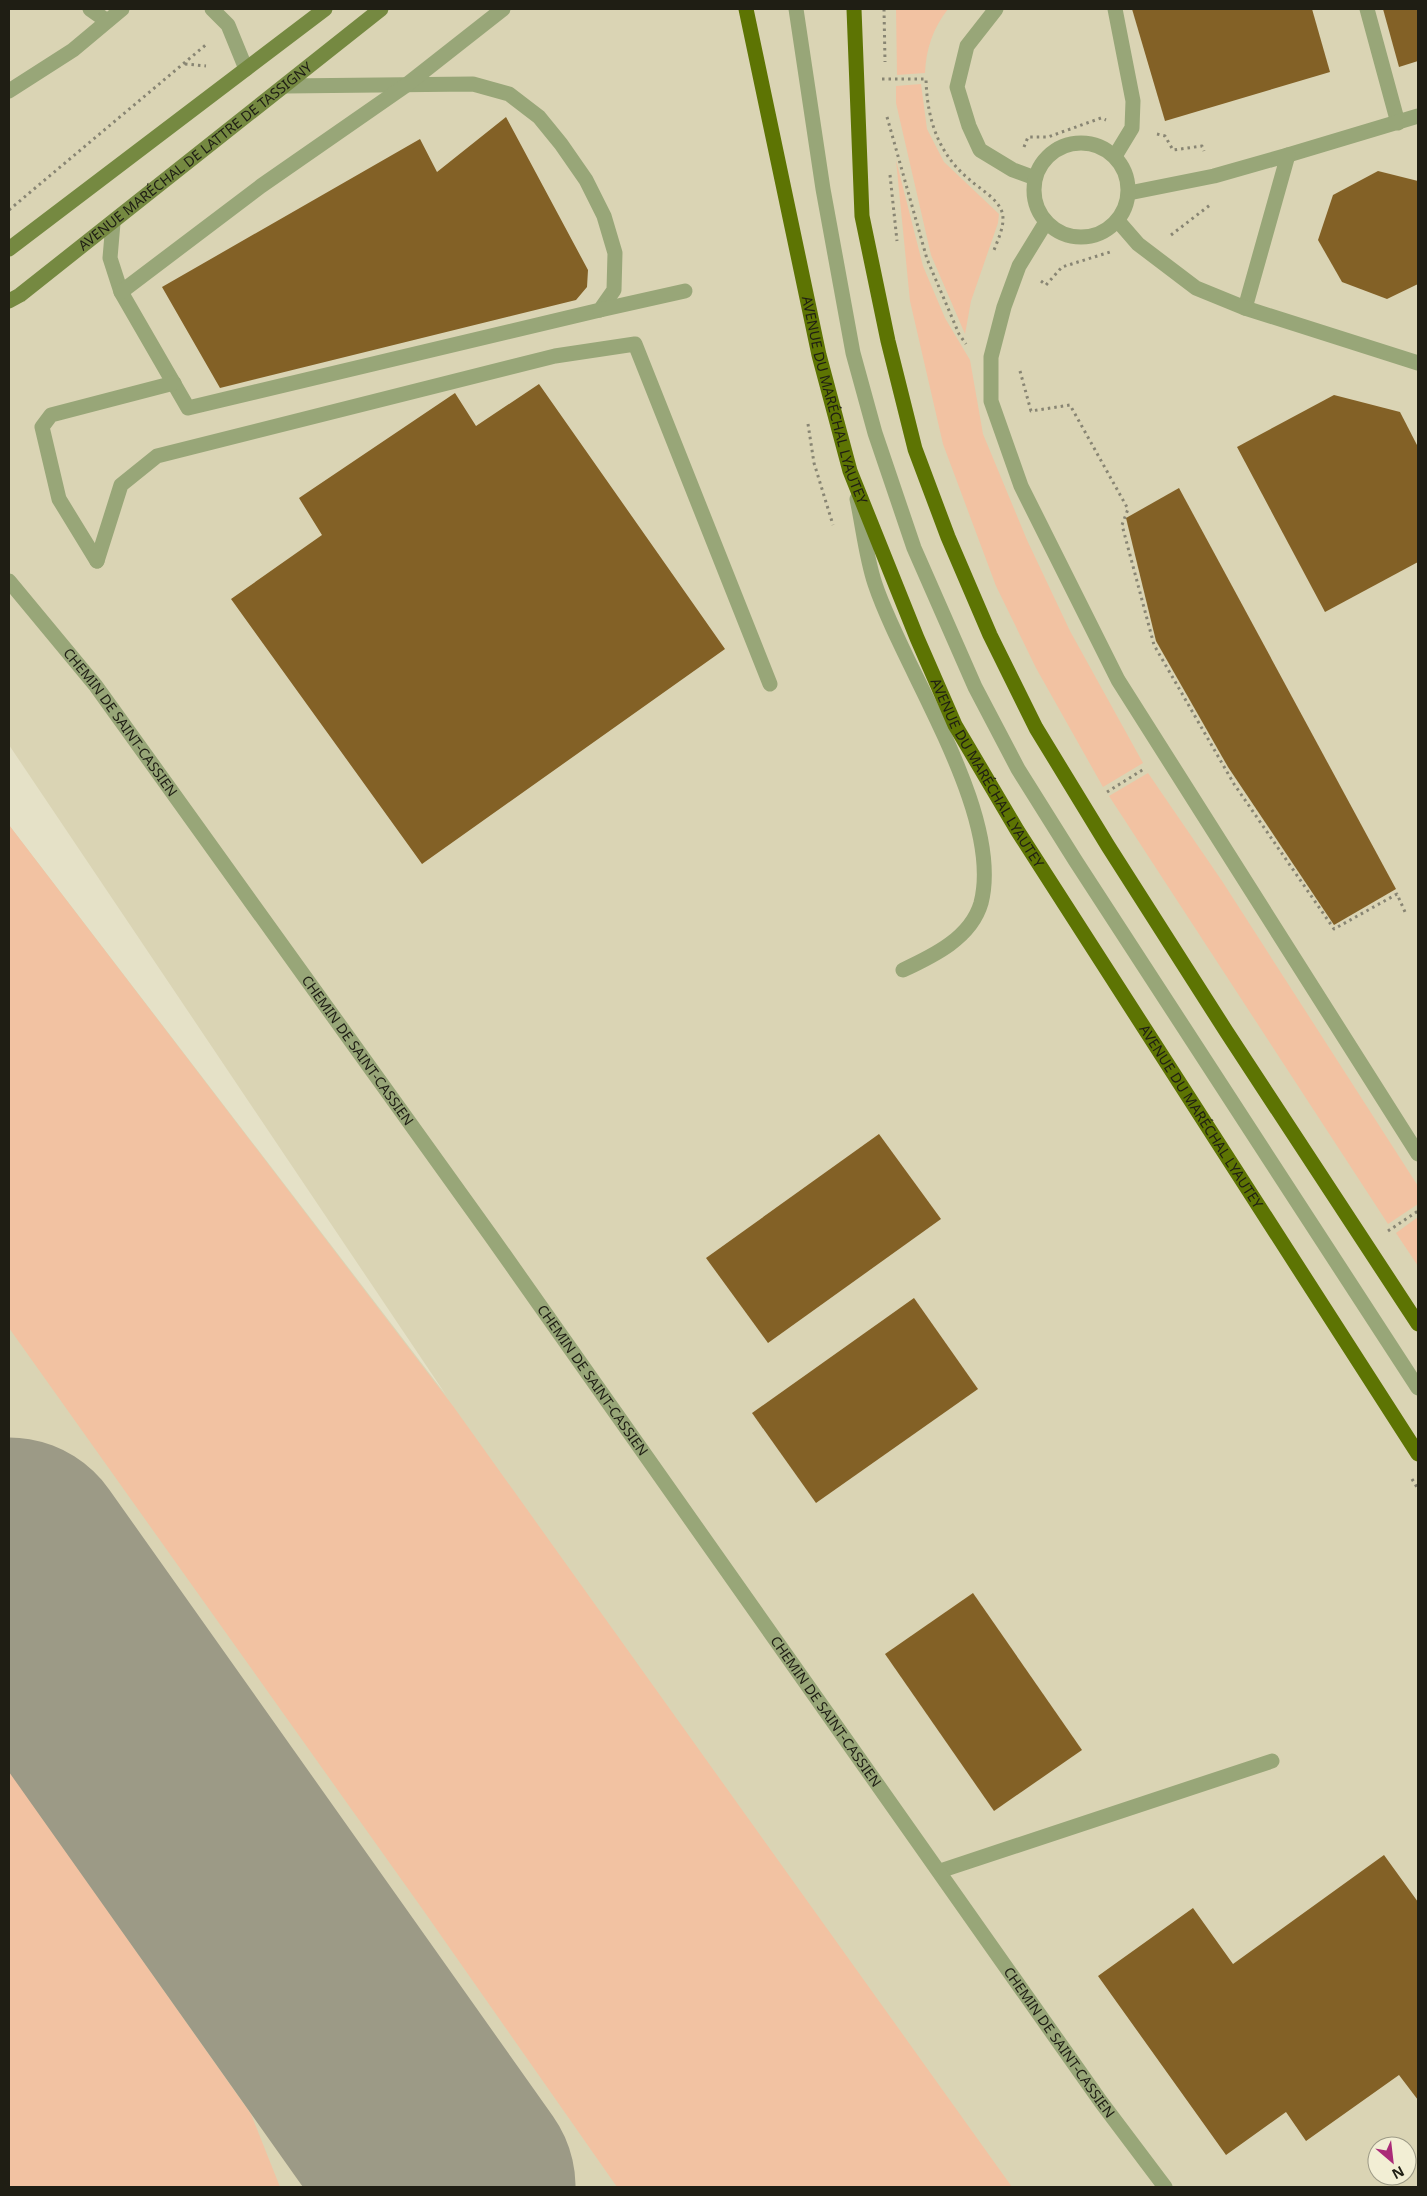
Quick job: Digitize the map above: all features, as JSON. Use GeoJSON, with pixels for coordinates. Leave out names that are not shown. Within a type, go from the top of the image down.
{"type":"FeatureCollection","features":[{"type":"Feature","properties":{"kind":"main road"},"geometry":{"type":"LineString","coordinates":[[9,250],[325,9]]}},
{"type":"Feature","properties":{"kind":"main road","name":"AVENUE MARÉCHAL DE LATTRE DE TASSIGNY"},"geometry":{"type":"LineString","coordinates":[[9,301],[20,295],[113,223],[381,9]]}},
{"type":"Feature","properties":{"kind":"main road","name":"AVENUE DU MARÉCHAL LYAUTEY"},"geometry":{"type":"LineString","coordinates":[[746,9],[819,355],[850,471],[917,638],[955,725],[1017,830],[1418,1454]]}},
{"type":"Feature","properties":{"kind":"main road"},"geometry":{"type":"LineString","coordinates":[[854,9],[862,216],[886,331],[915,448],[948,537],[990,635],[1036,728],[1103,838],[1226,1031],[1418,1324]]}},
{"type":"Feature","properties":{"kind":"street"},"geometry":{"type":"LineString","coordinates":[[90,9],[107,21]]}},
{"type":"Feature","properties":{"kind":"street"},"geometry":{"type":"LineString","coordinates":[[9,90],[73,50],[122,9]]}},
{"type":"Feature","properties":{"kind":"street"},"geometry":{"type":"LineString","coordinates":[[212,9],[228,26],[246,69]]}},
{"type":"Feature","properties":{"kind":"street"},"geometry":{"type":"LineString","coordinates":[[121,292],[261,186],[405,86],[503,9]]}},
{"type":"Feature","properties":{"kind":"street"},"geometry":{"type":"LineString","coordinates":[[796,9],[823,189],[853,353],[875,433],[914,548],[975,687],[1018,769],[1070,852],[1418,1388]]}},
{"type":"Feature","properties":{"kind":"street"},"geometry":{"type":"LineString","coordinates":[[996,9],[967,46],[958,87],[968,126],[980,150],[1013,170],[1035,178]]}},
{"type":"Feature","properties":{"kind":"street"},"geometry":{"type":"LineString","coordinates":[[1115,9],[1133,101],[1132,128],[1115,156]]}},
{"type":"Feature","properties":{"kind":"street"},"geometry":{"type":"LineString","coordinates":[[1367,9],[1398,123]]}},
{"type":"Feature","properties":{"kind":"street"},"geometry":{"type":"LineString","coordinates":[[285,86],[473,84],[509,94],[539,117],[586,180],[604,216],[615,254],[614,290],[600,310]]}},
{"type":"Feature","properties":{"kind":"street"},"geometry":{"type":"LineString","coordinates":[[1129,193],[1214,176],[1288,156],[1418,116]]}},
{"type":"Feature","properties":{"kind":"street"},"geometry":{"type":"LineString","coordinates":[[1078,143],[1098,146],[1115,156],[1126,173],[1129,193],[1126,208],[1118,221],[1106,231],[1091,237],[1075,237],[1059,232],[1046,222],[1037,209],[1034,194],[1035,178],[1044,160],[1059,148],[1078,143]]}},
{"type":"Feature","properties":{"kind":"street"},"geometry":{"type":"LineString","coordinates":[[1245,308],[1288,156]]}},
{"type":"Feature","properties":{"kind":"street"},"geometry":{"type":"LineString","coordinates":[[1118,221],[1138,244],[1196,288],[1245,308],[1418,363]]}},
{"type":"Feature","properties":{"kind":"street"},"geometry":{"type":"LineString","coordinates":[[1046,222],[1019,266],[1004,307],[991,357],[991,401],[1021,486],[1118,680],[1418,1154]]}},
{"type":"Feature","properties":{"kind":"street"},"geometry":{"type":"LineString","coordinates":[[113,223],[110,258],[121,292],[188,408],[685,291]]}},
{"type":"Feature","properties":{"kind":"street"},"geometry":{"type":"LineString","coordinates":[[174,383],[51,415],[42,427],[59,499],[98,561],[121,485],[157,456],[555,356],[635,344],[770,684]]}},
{"type":"Feature","properties":{"kind":"street"},"geometry":{"type":"LineString","coordinates":[[850,471],[875,583],[895,633],[963,777],[972,806],[986,876],[980,904],[971,922],[954,941],[936,954],[903,970]]}},
{"type":"Feature","properties":{"kind":"street","name":"CHEMIN DE SAINT-CASSIEN"},"geometry":{"type":"LineString","coordinates":[[9,581],[102,694],[491,1236],[1101,2102],[1165,2187]]}},
{"type":"Feature","properties":{"kind":"street"},"geometry":{"type":"LineString","coordinates":[[940,1872],[1272,1761]]}},
{"type":"Feature","properties":{"kind":"path"},"geometry":{"type":"LineString","coordinates":[[884,9],[886,88]]}},
{"type":"Feature","properties":{"kind":"path"},"geometry":{"type":"LineString","coordinates":[[9,210],[184,64]]}},
{"type":"Feature","properties":{"kind":"path"},"geometry":{"type":"LineString","coordinates":[[886,79],[926,79],[931,125],[939,144],[962,173],[991,197],[1002,212],[1002,229],[990,260]]}},
{"type":"Feature","properties":{"kind":"path"},"geometry":{"type":"LineString","coordinates":[[886,107],[888,136]]}},
{"type":"Feature","properties":{"kind":"path"},"geometry":{"type":"LineString","coordinates":[[887,116],[927,260],[959,334],[972,353],[991,357],[1018,367],[1031,411],[1070,405],[1128,509],[1122,525],[1154,645],[1234,784],[1334,929],[1398,894],[1405,912]]}},
{"type":"Feature","properties":{"kind":"path"},"geometry":{"type":"LineString","coordinates":[[1028,137],[1048,137],[1101,118],[1165,136]]}},
{"type":"Feature","properties":{"kind":"path"},"geometry":{"type":"LineString","coordinates":[[889,174],[897,242]]}},
{"type":"Feature","properties":{"kind":"path"},"geometry":{"type":"LineString","coordinates":[[993,254],[1019,266],[1046,285],[1062,267],[1138,244]]}},
{"type":"Feature","properties":{"kind":"path"},"geometry":{"type":"LineString","coordinates":[[1107,792],[1132,777]]}},
{"type":"Feature","properties":{"kind":"path"},"geometry":{"type":"LineString","coordinates":[[1392,1228],[1418,1211]]}},
{"type":"Feature","properties":{"kind":"shaded area"},"geometry":{"type":"Polygon","coordinates":[[[9,9],[1418,9],[1418,2187],[9,2187],[9,825],[446,1395],[9,745],[9,9]]]}},
{"type":"Feature","properties":{"kind":"shaded area"},"geometry":{"type":"Polygon","coordinates":[[[896,9],[948,9],[931,39],[925,73],[897,75],[896,9]]]}},
{"type":"Feature","properties":{"kind":"shaded area"},"geometry":{"type":"Polygon","coordinates":[[[921,84],[927,129],[944,162],[999,214],[998,223],[971,301],[965,334],[931,255],[896,103],[896,86],[921,84]]]}},
{"type":"Feature","properties":{"kind":"shaded area"},"geometry":{"type":"Polygon","coordinates":[[[896,160],[923,266],[945,318],[970,360],[983,434],[1027,540],[1070,631],[1143,763],[1103,787],[1036,668],[996,586],[943,444],[910,301],[896,160]]]}},
{"type":"Feature","properties":{"kind":"shaded area"},"geometry":{"type":"Polygon","coordinates":[[[1148,773],[1222,881],[1418,1186],[1418,1204],[1388,1224],[1109,796],[1148,773]]]}},
{"type":"Feature","properties":{"kind":"shaded area"},"geometry":{"type":"Polygon","coordinates":[[[9,825],[453,1406],[1012,2187],[617,2187],[421,1907],[9,1328],[9,825]]]}},
{"type":"Feature","properties":{"kind":"shaded area"},"geometry":{"type":"Polygon","coordinates":[[[1418,1217],[1418,1266],[1396,1233],[1418,1217]]]}},
{"type":"Feature","properties":{"kind":"shaded area"},"geometry":{"type":"Polygon","coordinates":[[[9,1771],[251,2114],[280,2187],[9,2187],[9,1771]]]}},
{"type":"Feature","properties":{"kind":"building"},"geometry":{"type":"Polygon","coordinates":[[[1132,9],[1312,9],[1330,72],[1165,121],[1132,9]]]}},
{"type":"Feature","properties":{"kind":"building"},"geometry":{"type":"Polygon","coordinates":[[[1383,9],[1418,9],[1418,61],[1399,67],[1383,9]]]}},
{"type":"Feature","properties":{"kind":"building"},"geometry":{"type":"Polygon","coordinates":[[[506,117],[588,270],[587,287],[576,300],[220,388],[162,287],[420,139],[437,172],[506,117]]]}},
{"type":"Feature","properties":{"kind":"building"},"geometry":{"type":"Polygon","coordinates":[[[1378,171],[1418,181],[1418,284],[1387,299],[1342,282],[1318,240],[1333,195],[1378,171]]]}},
{"type":"Feature","properties":{"kind":"building"},"geometry":{"type":"Polygon","coordinates":[[[539,384],[725,649],[422,864],[231,599],[322,535],[299,498],[455,393],[476,426],[539,384]]]}},
{"type":"Feature","properties":{"kind":"building"},"geometry":{"type":"Polygon","coordinates":[[[1334,395],[1400,412],[1418,447],[1418,562],[1325,612],[1237,447],[1334,395]]]}},
{"type":"Feature","properties":{"kind":"building"},"geometry":{"type":"Polygon","coordinates":[[[1179,488],[1396,889],[1334,925],[1228,767],[1156,641],[1126,518],[1179,488]]]}},
{"type":"Feature","properties":{"kind":"building"},"geometry":{"type":"Polygon","coordinates":[[[879,1134],[941,1219],[768,1343],[706,1258],[879,1134]]]}},
{"type":"Feature","properties":{"kind":"building"},"geometry":{"type":"Polygon","coordinates":[[[914,1298],[978,1389],[816,1503],[752,1413],[914,1298]]]}},
{"type":"Feature","properties":{"kind":"building"},"geometry":{"type":"Polygon","coordinates":[[[973,1593],[1082,1750],[994,1811],[885,1654],[973,1593]]]}},
{"type":"Feature","properties":{"kind":"building"},"geometry":{"type":"Polygon","coordinates":[[[1384,1855],[1418,1902],[1418,2100],[1399,2075],[1306,2141],[1286,2112],[1226,2155],[1098,1976],[1193,1908],[1233,1964],[1384,1855]]]}},
{"type":"Feature","properties":{"kind":"taxiway"},"geometry":{"type":"LineString","coordinates":[[381,2086],[381,2187]]}},
{"type":"Feature","properties":{"kind":"runway"},"geometry":{"type":"LineString","coordinates":[[9,1560],[453,2187]]}}]}
